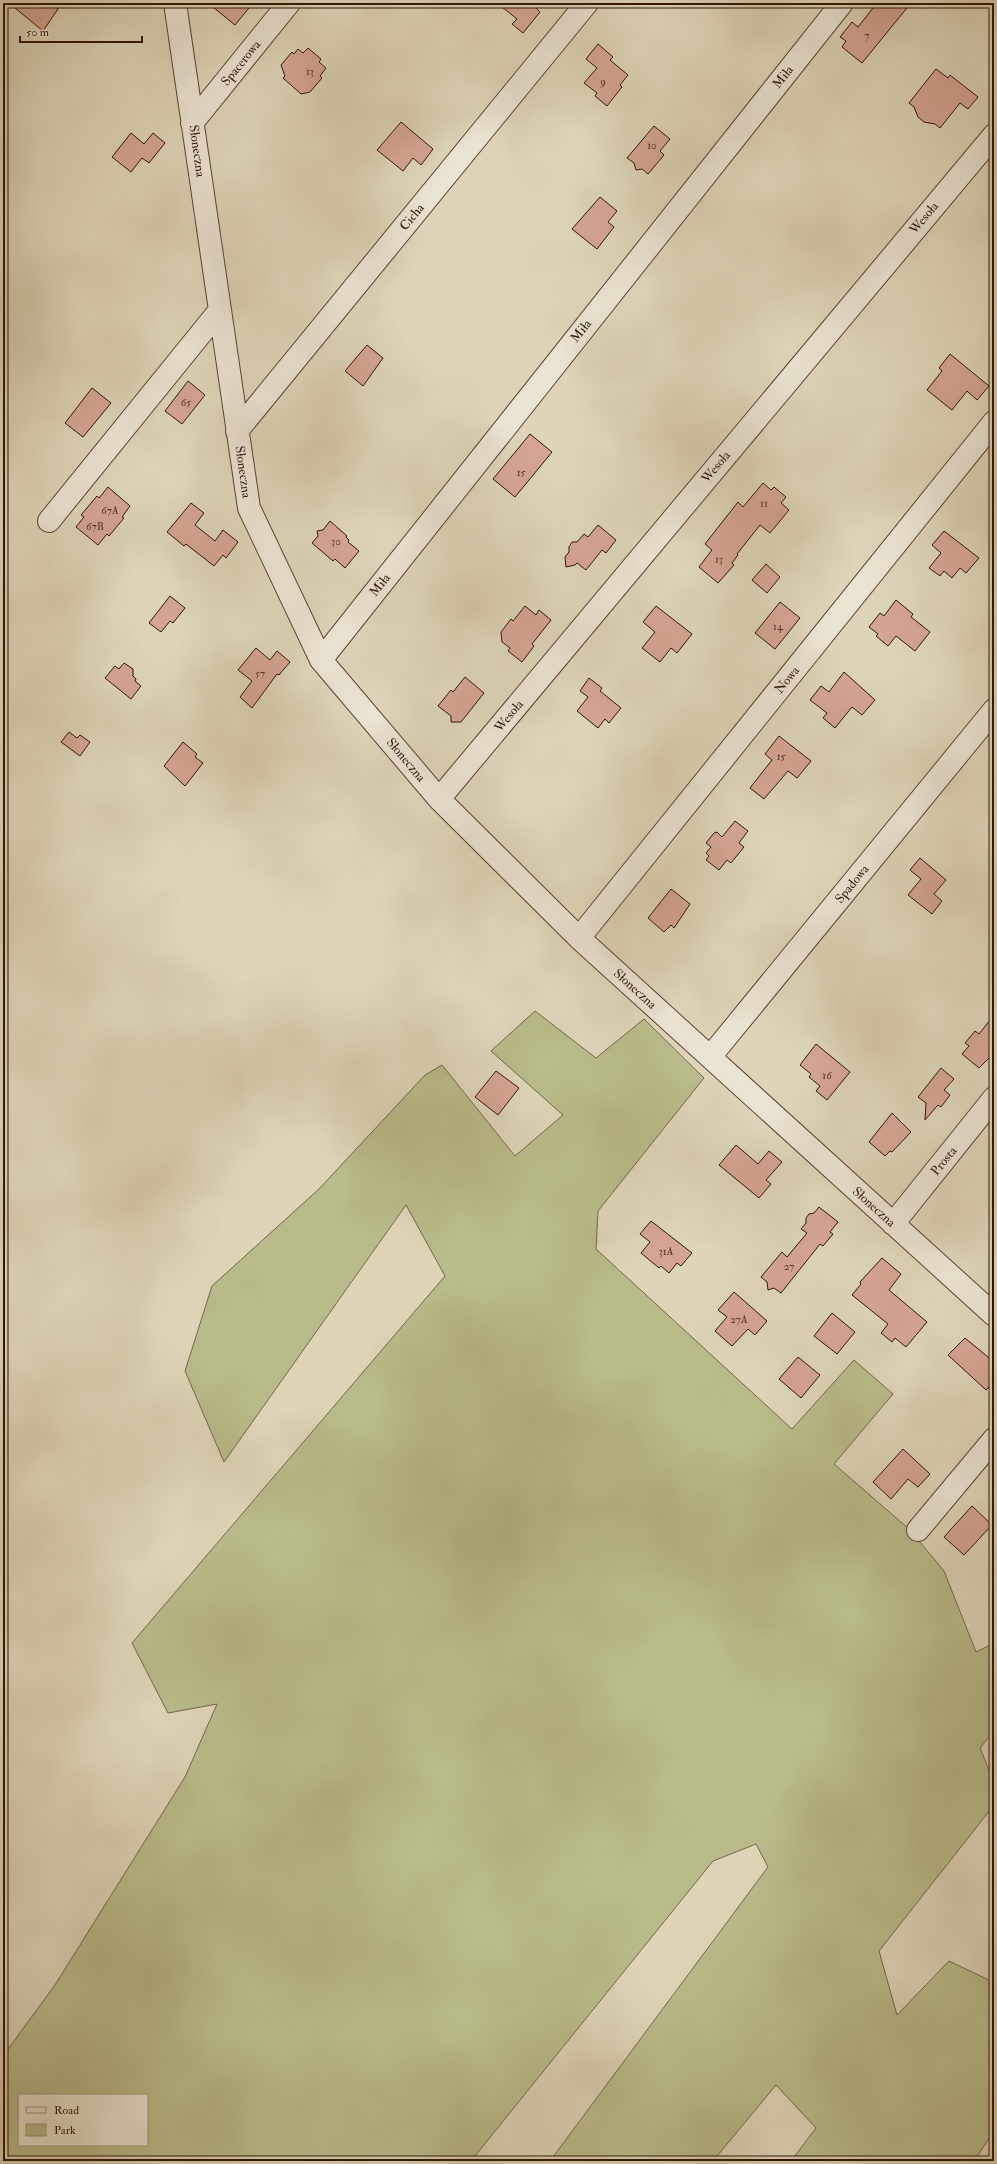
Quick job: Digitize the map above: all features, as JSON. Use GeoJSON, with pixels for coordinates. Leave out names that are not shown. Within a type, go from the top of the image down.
{"type":"FeatureCollection","features":[{"type":"Feature","properties":{"kind":"street","name":"Słoneczna"},"geometry":{"type":"LineString","coordinates":[[175,3],[249,508],[321,660],[439,799],[579,938],[994,1315]]}},
{"type":"Feature","properties":{"kind":"street","name":"Spacerowa"},"geometry":{"type":"LineString","coordinates":[[192,123],[289,3]]}},
{"type":"Feature","properties":{"kind":"street","name":"Cicha"},"geometry":{"type":"LineString","coordinates":[[237,431],[587,3]]}},
{"type":"Feature","properties":{"kind":"street","name":"Miła"},"geometry":{"type":"LineString","coordinates":[[321,660],[842,3]]}},
{"type":"Feature","properties":{"kind":"street","name":"Wesoła"},"geometry":{"type":"LineString","coordinates":[[439,799],[994,135]]}},
{"type":"Feature","properties":{"kind":"street"},"geometry":{"type":"LineString","coordinates":[[49,521],[220,310]]}},
{"type":"Feature","properties":{"kind":"street","name":"Nowa"},"geometry":{"type":"LineString","coordinates":[[579,938],[994,422]]}},
{"type":"Feature","properties":{"kind":"street","name":"Spadowa"},"geometry":{"type":"LineString","coordinates":[[710,1057],[994,710]]}},
{"type":"Feature","properties":{"kind":"street","name":"Prosta"},"geometry":{"type":"LineString","coordinates":[[893,1224],[994,1098]]}},
{"type":"Feature","properties":{"kind":"street"},"geometry":{"type":"LineString","coordinates":[[918,1530],[994,1439]]}},
{"type":"Feature","properties":{"kind":"green space"},"geometry":{"type":"Polygon","coordinates":[[[535,1011],[596,1058],[644,1019],[704,1078],[598,1211],[596,1249],[792,1429],[854,1360],[893,1394],[834,1464],[909,1529],[944,1571],[976,1652],[994,1643],[994,1731],[980,1748],[994,1782],[994,1805],[879,1951],[897,2015],[949,1961],[993,1982],[994,1979],[994,2131],[974,2161],[791,2161],[816,2128],[776,2085],[713,2161],[550,2161],[768,1867],[756,1844],[713,1861],[471,2161],[3,2161],[3,2056],[55,1985],[185,1777],[217,1704],[168,1713],[132,1643],[445,1276],[406,1205],[224,1462],[185,1371],[212,1286],[319,1189],[425,1075],[442,1065],[515,1156],[563,1115],[491,1051],[535,1011]]]}},
{"type":"Feature","properties":{"kind":"building"},"geometry":{"type":"Polygon","coordinates":[[[9,3],[51,3],[58,9],[43,31],[9,3]]]}},
{"type":"Feature","properties":{"kind":"building"},"geometry":{"type":"Polygon","coordinates":[[[208,3],[253,3],[235,25],[208,3]]]}},
{"type":"Feature","properties":{"kind":"building"},"geometry":{"type":"Polygon","coordinates":[[[497,3],[541,3],[536,8],[540,12],[523,33],[512,24],[517,19],[497,3]]]}},
{"type":"Feature","properties":{"kind":"building"},"geometry":{"type":"Polygon","coordinates":[[[877,3],[911,3],[862,63],[842,47],[846,41],[840,37],[852,22],[858,27],[877,3]]]}},
{"type":"Feature","properties":{"kind":"building"},"geometry":{"type":"Polygon","coordinates":[[[598,44],[613,57],[610,60],[628,75],[620,85],[622,87],[607,106],[595,96],[597,93],[584,83],[597,68],[586,59],[598,44]]]}},
{"type":"Feature","properties":{"kind":"building"},"geometry":{"type":"Polygon","coordinates":[[[308,48],[321,59],[319,62],[326,68],[320,76],[322,78],[310,92],[301,94],[283,78],[285,76],[281,65],[292,52],[294,54],[298,49],[303,53],[308,48]]]}},
{"type":"Feature","properties":{"kind":"building"},"geometry":{"type":"Polygon","coordinates":[[[936,69],[948,78],[950,75],[978,97],[968,109],[960,103],[940,128],[935,124],[924,122],[918,117],[914,107],[909,103],[936,69]]]}},
{"type":"Feature","properties":{"kind":"building"},"geometry":{"type":"Polygon","coordinates":[[[401,122],[433,149],[421,165],[413,158],[403,171],[377,150],[401,122]]]}},
{"type":"Feature","properties":{"kind":"building"},"geometry":{"type":"Polygon","coordinates":[[[654,126],[670,139],[660,151],[664,155],[648,174],[642,169],[636,170],[634,163],[627,158],[654,126]]]}},
{"type":"Feature","properties":{"kind":"building"},"geometry":{"type":"Polygon","coordinates":[[[131,133],[144,144],[153,133],[165,143],[149,163],[142,158],[131,172],[112,157],[131,133]]]}},
{"type":"Feature","properties":{"kind":"building"},"geometry":{"type":"Polygon","coordinates":[[[600,197],[617,211],[608,222],[614,227],[597,249],[572,229],[600,197]]]}},
{"type":"Feature","properties":{"kind":"building"},"geometry":{"type":"Polygon","coordinates":[[[367,345],[383,358],[363,386],[345,371],[367,345]]]}},
{"type":"Feature","properties":{"kind":"building"},"geometry":{"type":"Polygon","coordinates":[[[950,354],[989,386],[977,400],[967,391],[952,410],[927,390],[942,371],[939,368],[950,354]]]}},
{"type":"Feature","properties":{"kind":"building"},"geometry":{"type":"Polygon","coordinates":[[[188,381],[205,395],[182,424],[165,411],[188,381]]]}},
{"type":"Feature","properties":{"kind":"building"},"geometry":{"type":"Polygon","coordinates":[[[92,388],[111,403],[83,437],[65,423],[92,388]]]}},
{"type":"Feature","properties":{"kind":"building"},"geometry":{"type":"Polygon","coordinates":[[[530,434],[552,452],[515,497],[493,479],[530,434]]]}},
{"type":"Feature","properties":{"kind":"building"},"geometry":{"type":"Polygon","coordinates":[[[763,483],[771,490],[774,487],[786,497],[781,503],[789,510],[770,533],[760,525],[737,554],[738,555],[732,563],[734,565],[718,583],[699,567],[712,550],[705,544],[738,502],[743,507],[763,483]]]}},
{"type":"Feature","properties":{"kind":"building"},"geometry":{"type":"Polygon","coordinates":[[[108,487],[130,506],[122,517],[124,518],[109,536],[107,534],[98,545],[76,527],[84,517],[81,515],[97,496],[99,498],[108,487]]]}},
{"type":"Feature","properties":{"kind":"building"},"geometry":{"type":"Polygon","coordinates":[[[191,503],[204,513],[195,525],[215,541],[223,530],[238,542],[226,558],[223,555],[214,566],[186,544],[184,546],[167,532],[191,503]]]}},
{"type":"Feature","properties":{"kind":"building"},"geometry":{"type":"Polygon","coordinates":[[[330,521],[347,536],[346,537],[349,540],[348,542],[359,551],[345,568],[335,559],[333,561],[312,543],[318,536],[317,531],[323,530],[330,521]]]}},
{"type":"Feature","properties":{"kind":"building"},"geometry":{"type":"Polygon","coordinates":[[[598,525],[616,540],[606,553],[602,550],[586,570],[577,563],[566,567],[565,557],[569,552],[569,547],[572,542],[577,542],[584,534],[588,537],[598,525]]]}},
{"type":"Feature","properties":{"kind":"building"},"geometry":{"type":"Polygon","coordinates":[[[944,531],[979,558],[966,573],[960,568],[952,578],[944,571],[940,576],[929,568],[941,553],[932,545],[944,531]]]}},
{"type":"Feature","properties":{"kind":"building"},"geometry":{"type":"Polygon","coordinates":[[[766,564],[780,577],[767,593],[752,580],[766,564]]]}},
{"type":"Feature","properties":{"kind":"building"},"geometry":{"type":"Polygon","coordinates":[[[170,596],[185,608],[173,623],[170,621],[161,632],[149,623],[170,596]]]}},
{"type":"Feature","properties":{"kind":"building"},"geometry":{"type":"Polygon","coordinates":[[[896,600],[913,614],[911,617],[930,632],[915,651],[896,636],[888,646],[876,636],[878,634],[869,627],[880,613],[884,616],[896,600]]]}},
{"type":"Feature","properties":{"kind":"building"},"geometry":{"type":"Polygon","coordinates":[[[780,602],[800,618],[775,649],[755,633],[780,602]]]}},
{"type":"Feature","properties":{"kind":"building"},"geometry":{"type":"Polygon","coordinates":[[[525,606],[536,615],[539,610],[551,620],[532,644],[534,646],[522,662],[508,651],[510,648],[502,642],[501,632],[511,619],[513,621],[525,606]]]}},
{"type":"Feature","properties":{"kind":"building"},"geometry":{"type":"Polygon","coordinates":[[[656,606],[692,634],[677,653],[671,648],[660,662],[642,648],[655,632],[643,622],[656,606]]]}},
{"type":"Feature","properties":{"kind":"building"},"geometry":{"type":"Polygon","coordinates":[[[256,648],[270,660],[277,651],[290,662],[279,675],[277,674],[252,708],[240,697],[252,681],[238,670],[256,648]]]}},
{"type":"Feature","properties":{"kind":"building"},"geometry":{"type":"Polygon","coordinates":[[[124,663],[133,669],[133,676],[136,679],[135,681],[141,686],[131,699],[105,678],[115,666],[119,669],[124,663]]]}},
{"type":"Feature","properties":{"kind":"building"},"geometry":{"type":"Polygon","coordinates":[[[844,672],[875,700],[862,715],[852,707],[835,728],[823,718],[827,713],[810,700],[821,686],[829,692],[844,672]]]}},
{"type":"Feature","properties":{"kind":"building"},"geometry":{"type":"Polygon","coordinates":[[[465,677],[484,693],[461,722],[451,722],[451,716],[438,706],[451,690],[453,692],[465,677]]]}},
{"type":"Feature","properties":{"kind":"building"},"geometry":{"type":"Polygon","coordinates":[[[589,678],[602,688],[600,691],[621,708],[609,723],[605,719],[598,728],[577,711],[588,697],[580,691],[589,678]]]}},
{"type":"Feature","properties":{"kind":"building"},"geometry":{"type":"Polygon","coordinates":[[[69,732],[77,738],[80,735],[90,742],[80,756],[61,742],[69,732]]]}},
{"type":"Feature","properties":{"kind":"building"},"geometry":{"type":"Polygon","coordinates":[[[779,736],[811,761],[797,778],[788,771],[764,799],[750,788],[772,760],[765,754],[779,736]]]}},
{"type":"Feature","properties":{"kind":"building"},"geometry":{"type":"Polygon","coordinates":[[[183,742],[197,754],[195,757],[203,763],[185,786],[164,766],[183,742]]]}},
{"type":"Feature","properties":{"kind":"building"},"geometry":{"type":"Polygon","coordinates":[[[735,821],[748,831],[739,843],[744,847],[731,863],[727,860],[719,870],[706,860],[709,856],[706,853],[711,847],[706,843],[714,833],[717,832],[722,837],[735,821]]]}},
{"type":"Feature","properties":{"kind":"building"},"geometry":{"type":"Polygon","coordinates":[[[920,858],[946,880],[934,894],[942,901],[932,914],[908,895],[921,879],[910,870],[920,858]]]}},
{"type":"Feature","properties":{"kind":"building"},"geometry":{"type":"Polygon","coordinates":[[[671,889],[690,904],[674,928],[671,925],[664,932],[648,918],[671,889]]]}},
{"type":"Feature","properties":{"kind":"building"},"geometry":{"type":"Polygon","coordinates":[[[994,1015],[994,1053],[979,1068],[962,1054],[969,1046],[965,1043],[975,1031],[979,1034],[994,1015]]]}},
{"type":"Feature","properties":{"kind":"building"},"geometry":{"type":"Polygon","coordinates":[[[816,1044],[850,1072],[827,1100],[816,1091],[820,1086],[809,1077],[811,1074],[800,1065],[816,1044]]]}},
{"type":"Feature","properties":{"kind":"building"},"geometry":{"type":"Polygon","coordinates":[[[941,1068],[954,1079],[944,1090],[950,1095],[941,1107],[938,1105],[925,1120],[926,1103],[918,1097],[941,1068]]]}},
{"type":"Feature","properties":{"kind":"building"},"geometry":{"type":"Polygon","coordinates":[[[496,1071],[519,1088],[498,1115],[475,1097],[496,1071]]]}},
{"type":"Feature","properties":{"kind":"building"},"geometry":{"type":"Polygon","coordinates":[[[892,1113],[911,1132],[892,1152],[890,1151],[885,1156],[869,1142],[892,1113]]]}},
{"type":"Feature","properties":{"kind":"building"},"geometry":{"type":"Polygon","coordinates":[[[736,1145],[758,1164],[769,1151],[782,1162],[766,1180],[771,1184],[759,1198],[719,1165],[736,1145]]]}},
{"type":"Feature","properties":{"kind":"building"},"geometry":{"type":"Polygon","coordinates":[[[819,1207],[838,1222],[830,1232],[833,1234],[823,1246],[820,1244],[781,1293],[774,1288],[768,1290],[767,1282],[761,1277],[782,1252],[787,1257],[807,1233],[801,1229],[806,1223],[806,1218],[809,1214],[814,1213],[819,1207]]]}},
{"type":"Feature","properties":{"kind":"building"},"geometry":{"type":"Polygon","coordinates":[[[651,1221],[692,1253],[681,1266],[677,1263],[669,1273],[661,1266],[659,1268],[641,1253],[650,1242],[640,1234],[651,1221]]]}},
{"type":"Feature","properties":{"kind":"building"},"geometry":{"type":"Polygon","coordinates":[[[882,1258],[901,1274],[889,1290],[927,1322],[906,1347],[895,1338],[892,1342],[881,1333],[888,1324],[852,1295],[861,1284],[860,1282],[882,1258]]]}},
{"type":"Feature","properties":{"kind":"building"},"geometry":{"type":"Polygon","coordinates":[[[734,1292],[767,1321],[755,1335],[748,1329],[732,1346],[715,1331],[727,1317],[718,1310],[734,1292]]]}},
{"type":"Feature","properties":{"kind":"building"},"geometry":{"type":"Polygon","coordinates":[[[832,1313],[855,1332],[837,1354],[814,1336],[832,1313]]]}},
{"type":"Feature","properties":{"kind":"building"},"geometry":{"type":"Polygon","coordinates":[[[965,1338],[994,1362],[994,1382],[986,1390],[948,1355],[965,1338]]]}},
{"type":"Feature","properties":{"kind":"building"},"geometry":{"type":"Polygon","coordinates":[[[798,1357],[820,1375],[801,1398],[779,1379],[798,1357]]]}},
{"type":"Feature","properties":{"kind":"building"},"geometry":{"type":"Polygon","coordinates":[[[903,1449],[930,1474],[918,1487],[908,1479],[891,1499],[873,1482],[903,1449]]]}},
{"type":"Feature","properties":{"kind":"building"},"geometry":{"type":"Polygon","coordinates":[[[972,1506],[992,1525],[964,1555],[944,1537],[972,1506]]]}}]}
